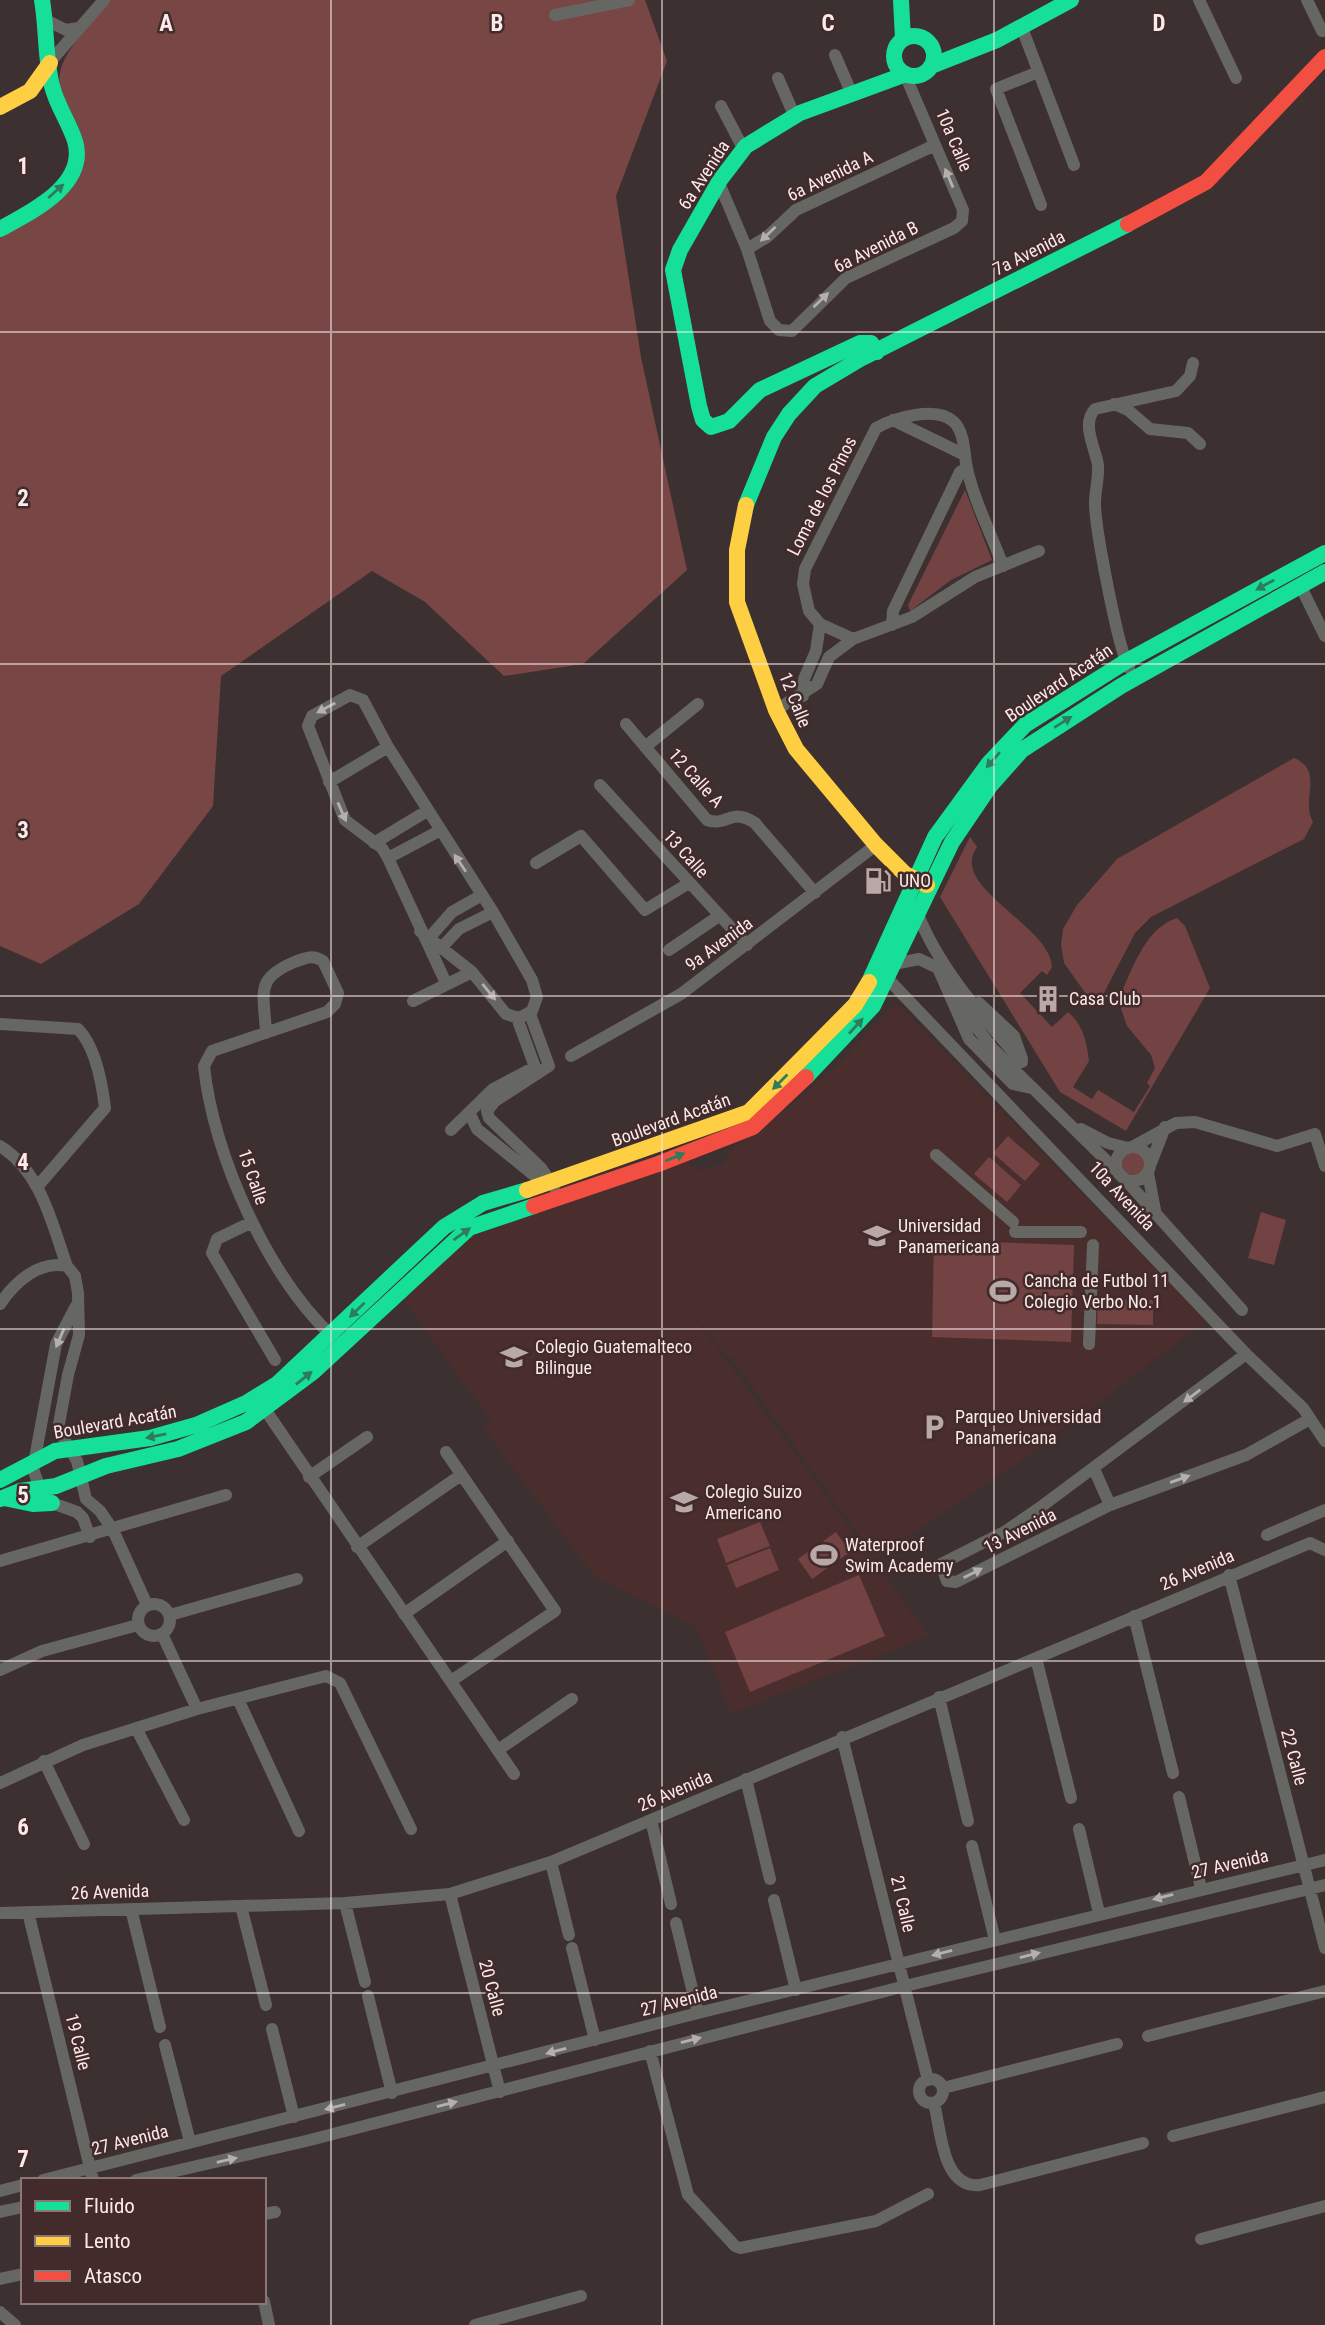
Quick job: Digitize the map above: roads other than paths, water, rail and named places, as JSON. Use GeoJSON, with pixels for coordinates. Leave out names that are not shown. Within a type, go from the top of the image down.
{"type":"FeatureCollection","features":[{"type":"Feature","properties":{"kind":"main road"},"geometry":{"type":"LineString","coordinates":[[0,229],[57,192],[75,167],[74,140],[55,96],[42,0]]}},
{"type":"Feature","properties":{"kind":"main road"},"geometry":{"type":"LineString","coordinates":[[901,0],[903,39],[895,48],[894,60],[908,79],[923,74],[931,66],[1022,28],[1071,0]]}},
{"type":"Feature","properties":{"kind":"main road"},"geometry":{"type":"LineString","coordinates":[[911,0],[911,21],[934,53],[931,66]]}},
{"type":"Feature","properties":{"kind":"main road"},"geometry":{"type":"LineString","coordinates":[[903,39],[924,39],[947,46],[997,40]]}},
{"type":"Feature","properties":{"kind":"main road","name":"7a Avenida"},"geometry":{"type":"LineString","coordinates":[[755,480],[783,424],[802,397],[877,352],[1189,193],[1213,174],[1325,57]]}},
{"type":"Feature","properties":{"kind":"main road","name":"6a Avenida"},"geometry":{"type":"LineString","coordinates":[[877,352],[869,342],[860,343],[760,390],[730,421],[719,427],[709,426],[703,420],[699,406],[673,270],[678,255],[719,183],[743,148],[795,117],[858,89],[888,70],[894,60]]}},
{"type":"Feature","properties":{"kind":"main road"},"geometry":{"type":"LineString","coordinates":[[0,107],[40,84],[50,62]]}},
{"type":"Feature","properties":{"kind":"main road","name":"6a Avenida"},"geometry":{"type":"LineString","coordinates":[[858,89],[908,79]]}},
{"type":"Feature","properties":{"kind":"main road"},"geometry":{"type":"LineString","coordinates":[[30,92],[44,91],[55,96]]}},
{"type":"Feature","properties":{"kind":"main road","name":"12 Calle"},"geometry":{"type":"LineString","coordinates":[[755,480],[737,555],[735,587],[737,601],[776,710],[796,749],[876,845],[902,872],[922,882]]}},
{"type":"Feature","properties":{"kind":"main road","name":"Boulevard Acatán"},"geometry":{"type":"LineString","coordinates":[[2,1498],[80,1477],[106,1466],[178,1449],[227,1432],[337,1340],[452,1221],[483,1203],[552,1185],[658,1164],[753,1127],[779,1105],[853,1030],[891,972],[917,912],[922,882],[935,837],[954,808],[1010,739],[1063,699],[1125,662],[1325,553]]}},
{"type":"Feature","properties":{"kind":"main road","name":"Boulevard Acatán"},"geometry":{"type":"LineString","coordinates":[[552,1185],[749,1112],[840,1023],[862,995],[922,882],[971,813],[1022,751],[1037,738],[1135,678],[1325,572]]}},
{"type":"Feature","properties":{"kind":"main road","name":"Boulevard Acatán"},"geometry":{"type":"LineString","coordinates":[[0,1480],[55,1451],[174,1433],[261,1403]]}},
{"type":"Feature","properties":{"kind":"main road"},"geometry":{"type":"LineString","coordinates":[[2,1498],[33,1504],[52,1503]]}},
{"type":"Feature","properties":{"kind":"street"},"geometry":{"type":"LineString","coordinates":[[50,62],[104,0]]}},
{"type":"Feature","properties":{"kind":"street"},"geometry":{"type":"LineString","coordinates":[[555,15],[629,0]]}},
{"type":"Feature","properties":{"kind":"street"},"geometry":{"type":"LineString","coordinates":[[1199,0],[1236,78]]}},
{"type":"Feature","properties":{"kind":"street"},"geometry":{"type":"LineString","coordinates":[[1307,0],[1322,31]]}},
{"type":"Feature","properties":{"kind":"street"},"geometry":{"type":"LineString","coordinates":[[46,20],[66,30],[79,28]]}},
{"type":"Feature","properties":{"kind":"street"},"geometry":{"type":"LineString","coordinates":[[1022,28],[1074,166]]}},
{"type":"Feature","properties":{"kind":"street"},"geometry":{"type":"LineString","coordinates":[[835,55],[858,89]]}},
{"type":"Feature","properties":{"kind":"street"},"geometry":{"type":"LineString","coordinates":[[1038,72],[996,89],[1041,205]]}},
{"type":"Feature","properties":{"kind":"street"},"geometry":{"type":"LineString","coordinates":[[778,78],[795,117]]}},
{"type":"Feature","properties":{"kind":"street","name":"10a Calle"},"geometry":{"type":"LineString","coordinates":[[908,79],[963,211]]}},
{"type":"Feature","properties":{"kind":"street"},"geometry":{"type":"LineString","coordinates":[[721,106],[743,148]]}},
{"type":"Feature","properties":{"kind":"street","name":"6a Avenida A"},"geometry":{"type":"LineString","coordinates":[[747,249],[767,237],[796,210],[935,145]]}},
{"type":"Feature","properties":{"kind":"street"},"geometry":{"type":"LineString","coordinates":[[719,183],[747,249]]}},
{"type":"Feature","properties":{"kind":"street","name":"6a Avenida B"},"geometry":{"type":"LineString","coordinates":[[747,249],[770,321],[783,332],[795,329],[814,306],[846,278],[954,228],[962,221],[963,211]]}},
{"type":"Feature","properties":{"kind":"street"},"geometry":{"type":"LineString","coordinates":[[1135,678],[1125,662],[1097,517],[1098,468],[1088,423],[1089,415],[1095,409],[1176,391],[1190,376],[1193,363]]}},
{"type":"Feature","properties":{"kind":"street"},"geometry":{"type":"LineString","coordinates":[[1114,404],[1128,410],[1150,429],[1188,433],[1200,444]]}},
{"type":"Feature","properties":{"kind":"street"},"geometry":{"type":"LineString","coordinates":[[893,420],[934,414],[946,416],[959,428],[966,462],[1003,566]]}},
{"type":"Feature","properties":{"kind":"street"},"geometry":{"type":"LineString","coordinates":[[893,420],[966,462]]}},
{"type":"Feature","properties":{"kind":"street","name":"Loma de los Pinos"},"geometry":{"type":"LineString","coordinates":[[820,624],[804,598],[805,569],[876,428],[893,420]]}},
{"type":"Feature","properties":{"kind":"street"},"geometry":{"type":"LineString","coordinates":[[892,625],[893,611],[966,462]]}},
{"type":"Feature","properties":{"kind":"street"},"geometry":{"type":"LineString","coordinates":[[776,710],[803,696],[817,684],[829,657],[853,639],[912,617],[975,577],[1039,551]]}},
{"type":"Feature","properties":{"kind":"street"},"geometry":{"type":"LineString","coordinates":[[1300,585],[1325,636]]}},
{"type":"Feature","properties":{"kind":"street"},"geometry":{"type":"LineString","coordinates":[[803,696],[804,679],[816,651],[820,624],[853,639]]}},
{"type":"Feature","properties":{"kind":"street"},"geometry":{"type":"LineString","coordinates":[[816,651],[829,657]]}},
{"type":"Feature","properties":{"kind":"street"},"geometry":{"type":"LineString","coordinates":[[446,983],[388,858],[374,843],[348,825],[308,726],[312,716],[350,695],[363,700],[388,747],[493,912],[535,986],[536,1001],[524,1016]]}},
{"type":"Feature","properties":{"kind":"street","name":"12 Calle A"},"geometry":{"type":"LineString","coordinates":[[645,747],[698,704]]}},
{"type":"Feature","properties":{"kind":"street","name":"12 Calle A"},"geometry":{"type":"LineString","coordinates":[[626,724],[707,820],[712,822],[738,814],[745,816],[755,823],[815,893]]}},
{"type":"Feature","properties":{"kind":"street"},"geometry":{"type":"LineString","coordinates":[[329,782],[388,747]]}},
{"type":"Feature","properties":{"kind":"street","name":"13 Calle"},"geometry":{"type":"LineString","coordinates":[[600,785],[747,946]]}},
{"type":"Feature","properties":{"kind":"street"},"geometry":{"type":"LineString","coordinates":[[374,843],[427,811]]}},
{"type":"Feature","properties":{"kind":"street"},"geometry":{"type":"LineString","coordinates":[[388,858],[439,831]]}},
{"type":"Feature","properties":{"kind":"street"},"geometry":{"type":"LineString","coordinates":[[536,863],[581,836],[645,910],[689,883]]}},
{"type":"Feature","properties":{"kind":"street","name":"9a Avenida"},"geometry":{"type":"LineString","coordinates":[[571,1056],[681,994],[876,845]]}},
{"type":"Feature","properties":{"kind":"street"},"geometry":{"type":"LineString","coordinates":[[425,934],[452,912],[482,895]]}},
{"type":"Feature","properties":{"kind":"street"},"geometry":{"type":"LineString","coordinates":[[443,946],[459,929],[493,912]]}},
{"type":"Feature","properties":{"kind":"street"},"geometry":{"type":"LineString","coordinates":[[917,912],[924,931],[983,1038],[1072,1124],[1242,1310]]}},
{"type":"Feature","properties":{"kind":"street"},"geometry":{"type":"LineString","coordinates":[[669,950],[719,916]]}},
{"type":"Feature","properties":{"kind":"street"},"geometry":{"type":"LineString","coordinates":[[425,934],[472,972],[506,1014],[524,1016]]}},
{"type":"Feature","properties":{"kind":"street","name":"15 Calle"},"geometry":{"type":"LineString","coordinates":[[266,1033],[264,988],[271,974],[309,957],[324,961],[338,993],[335,1004],[327,1012],[266,1033],[212,1051],[204,1066],[213,1116],[250,1223],[299,1301],[337,1340]]}},
{"type":"Feature","properties":{"kind":"street"},"geometry":{"type":"LineString","coordinates":[[891,972],[919,959],[932,963],[1022,1062],[1033,1089]]}},
{"type":"Feature","properties":{"kind":"street"},"geometry":{"type":"LineString","coordinates":[[413,1001],[472,972]]}},
{"type":"Feature","properties":{"kind":"street","name":"10a Avenida"},"geometry":{"type":"LineString","coordinates":[[891,972],[1310,1419],[1325,1441]]}},
{"type":"Feature","properties":{"kind":"street"},"geometry":{"type":"LineString","coordinates":[[490,1101],[546,1071],[550,1062],[524,1016]]}},
{"type":"Feature","properties":{"kind":"street"},"geometry":{"type":"LineString","coordinates":[[451,1130],[535,1067],[524,1016]]}},
{"type":"Feature","properties":{"kind":"street"},"geometry":{"type":"LineString","coordinates":[[0,1024],[78,1029],[86,1036],[103,1091],[105,1108],[37,1187]]}},
{"type":"Feature","properties":{"kind":"street"},"geometry":{"type":"LineString","coordinates":[[490,1101],[489,1118],[541,1168],[552,1185]]}},
{"type":"Feature","properties":{"kind":"street"},"geometry":{"type":"LineString","coordinates":[[470,1114],[477,1129],[536,1176],[552,1185]]}},
{"type":"Feature","properties":{"kind":"street"},"geometry":{"type":"LineString","coordinates":[[1121,1176],[1117,1159],[1130,1147],[1176,1122],[1195,1122],[1277,1146],[1315,1134],[1325,1166]]}},
{"type":"Feature","properties":{"kind":"street"},"geometry":{"type":"LineString","coordinates":[[1072,1124],[1108,1143],[1143,1149],[1157,1217]]}},
{"type":"Feature","properties":{"kind":"street"},"geometry":{"type":"LineString","coordinates":[[1121,1176],[1133,1181],[1149,1168],[1165,1127]]}},
{"type":"Feature","properties":{"kind":"street"},"geometry":{"type":"LineString","coordinates":[[0,1146],[20,1162],[37,1187],[67,1266],[75,1276],[79,1335],[58,1429],[77,1461],[86,1499],[100,1511],[113,1530],[147,1605]]}},
{"type":"Feature","properties":{"kind":"street"},"geometry":{"type":"LineString","coordinates":[[936,1155],[1014,1227],[1081,1232]]}},
{"type":"Feature","properties":{"kind":"street"},"geometry":{"type":"LineString","coordinates":[[250,1223],[217,1239],[213,1245],[213,1257],[275,1360]]}},
{"type":"Feature","properties":{"kind":"street"},"geometry":{"type":"LineString","coordinates":[[1089,1344],[1093,1245]]}},
{"type":"Feature","properties":{"kind":"street"},"geometry":{"type":"LineString","coordinates":[[0,1304],[23,1278],[45,1267],[67,1266]]}},
{"type":"Feature","properties":{"kind":"street"},"geometry":{"type":"LineString","coordinates":[[77,1304],[56,1344],[34,1462],[34,1476],[52,1503],[77,1512],[83,1518],[90,1537]]}},
{"type":"Feature","properties":{"kind":"street","name":"13 Avenida"},"geometry":{"type":"LineString","coordinates":[[1247,1354],[1094,1469],[1006,1531],[946,1561],[941,1569],[947,1581],[956,1582],[1110,1505],[1246,1455],[1310,1419]]}},
{"type":"Feature","properties":{"kind":"street"},"geometry":{"type":"LineString","coordinates":[[261,1403],[514,1774]]}},
{"type":"Feature","properties":{"kind":"street"},"geometry":{"type":"LineString","coordinates":[[309,1477],[367,1437]]}},
{"type":"Feature","properties":{"kind":"street"},"geometry":{"type":"LineString","coordinates":[[446,1452],[555,1611],[451,1681]]}},
{"type":"Feature","properties":{"kind":"street"},"geometry":{"type":"LineString","coordinates":[[1094,1469],[1110,1505]]}},
{"type":"Feature","properties":{"kind":"street"},"geometry":{"type":"LineString","coordinates":[[357,1547],[461,1475]]}},
{"type":"Feature","properties":{"kind":"street"},"geometry":{"type":"LineString","coordinates":[[0,1561],[90,1537],[226,1495]]}},
{"type":"Feature","properties":{"kind":"street"},"geometry":{"type":"LineString","coordinates":[[52,1503],[86,1499]]}},
{"type":"Feature","properties":{"kind":"street"},"geometry":{"type":"LineString","coordinates":[[1267,1535],[1325,1510]]}},
{"type":"Feature","properties":{"kind":"street"},"geometry":{"type":"LineString","coordinates":[[404,1614],[508,1541]]}},
{"type":"Feature","properties":{"kind":"street","name":"26 Avenida"},"geometry":{"type":"LineString","coordinates":[[0,1913],[345,1903],[450,1894],[551,1862],[842,1737],[1310,1543],[1325,1550]]}},
{"type":"Feature","properties":{"kind":"street","name":"22 Calle"},"geometry":{"type":"LineString","coordinates":[[1229,1575],[1325,1948]]}},
{"type":"Feature","properties":{"kind":"street"},"geometry":{"type":"LineString","coordinates":[[170,1615],[297,1579]]}},
{"type":"Feature","properties":{"kind":"street"},"geometry":{"type":"LineString","coordinates":[[158,1604],[170,1615],[170,1624],[162,1634],[145,1634],[138,1625],[140,1611],[147,1605],[158,1604]]}},
{"type":"Feature","properties":{"kind":"street"},"geometry":{"type":"LineString","coordinates":[[1134,1616],[1173,1773]]}},
{"type":"Feature","properties":{"kind":"street"},"geometry":{"type":"LineString","coordinates":[[0,1670],[42,1651],[138,1625]]}},
{"type":"Feature","properties":{"kind":"street"},"geometry":{"type":"LineString","coordinates":[[162,1634],[197,1709]]}},
{"type":"Feature","properties":{"kind":"street"},"geometry":{"type":"LineString","coordinates":[[1036,1658],[1071,1798]]}},
{"type":"Feature","properties":{"kind":"street"},"geometry":{"type":"LineString","coordinates":[[0,1783],[44,1761],[136,1728],[321,1676],[337,1679],[411,1829]]}},
{"type":"Feature","properties":{"kind":"street"},"geometry":{"type":"LineString","coordinates":[[939,1697],[968,1821]]}},
{"type":"Feature","properties":{"kind":"street"},"geometry":{"type":"LineString","coordinates":[[238,1699],[299,1831]]}},
{"type":"Feature","properties":{"kind":"street"},"geometry":{"type":"LineString","coordinates":[[498,1750],[572,1699]]}},
{"type":"Feature","properties":{"kind":"street"},"geometry":{"type":"LineString","coordinates":[[136,1728],[184,1820]]}},
{"type":"Feature","properties":{"kind":"street","name":"21 Calle"},"geometry":{"type":"LineString","coordinates":[[842,1737],[928,2080],[921,2084],[920,2096],[926,2102],[934,2103]]}},
{"type":"Feature","properties":{"kind":"street"},"geometry":{"type":"LineString","coordinates":[[44,1761],[84,1844]]}},
{"type":"Feature","properties":{"kind":"street"},"geometry":{"type":"LineString","coordinates":[[746,1779],[770,1879]]}},
{"type":"Feature","properties":{"kind":"street"},"geometry":{"type":"LineString","coordinates":[[1179,1797],[1201,1888]]}},
{"type":"Feature","properties":{"kind":"street"},"geometry":{"type":"LineString","coordinates":[[651,1820],[671,1905]]}},
{"type":"Feature","properties":{"kind":"street"},"geometry":{"type":"LineString","coordinates":[[1079,1829],[1099,1913]]}},
{"type":"Feature","properties":{"kind":"street"},"geometry":{"type":"LineString","coordinates":[[972,1846],[995,1940]]}},
{"type":"Feature","properties":{"kind":"street","name":"27 Avenida"},"geometry":{"type":"LineString","coordinates":[[59,2178],[92,2174],[190,2142],[495,2067],[698,2013],[1201,1888],[1325,1860]]}},
{"type":"Feature","properties":{"kind":"street"},"geometry":{"type":"LineString","coordinates":[[551,1862],[595,2040]]}},
{"type":"Feature","properties":{"kind":"street"},"geometry":{"type":"LineString","coordinates":[[144,2178],[500,2092],[905,1987],[1325,1885]]}},
{"type":"Feature","properties":{"kind":"street","name":"20 Calle"},"geometry":{"type":"LineString","coordinates":[[450,1894],[500,2092]]}},
{"type":"Feature","properties":{"kind":"street"},"geometry":{"type":"LineString","coordinates":[[774,1900],[796,1990]]}},
{"type":"Feature","properties":{"kind":"street"},"geometry":{"type":"LineString","coordinates":[[345,1903],[365,1982]]}},
{"type":"Feature","properties":{"kind":"street"},"geometry":{"type":"LineString","coordinates":[[242,1906],[266,2005]]}},
{"type":"Feature","properties":{"kind":"street"},"geometry":{"type":"LineString","coordinates":[[131,1909],[160,2026]]}},
{"type":"Feature","properties":{"kind":"street","name":"19 Calle"},"geometry":{"type":"LineString","coordinates":[[28,1912],[92,2174]]}},
{"type":"Feature","properties":{"kind":"street"},"geometry":{"type":"LineString","coordinates":[[676,1923],[698,2013]]}},
{"type":"Feature","properties":{"kind":"street"},"geometry":{"type":"LineString","coordinates":[[1148,2036],[1325,1992]]}},
{"type":"Feature","properties":{"kind":"street"},"geometry":{"type":"LineString","coordinates":[[368,1996],[392,2093]]}},
{"type":"Feature","properties":{"kind":"street"},"geometry":{"type":"LineString","coordinates":[[272,2029],[294,2117]]}},
{"type":"Feature","properties":{"kind":"street"},"geometry":{"type":"LineString","coordinates":[[943,2088],[1117,2044]]}},
{"type":"Feature","properties":{"kind":"street"},"geometry":{"type":"LineString","coordinates":[[165,2045],[190,2142]]}},
{"type":"Feature","properties":{"kind":"street"},"geometry":{"type":"LineString","coordinates":[[650,2051],[688,2195],[734,2246],[740,2248],[876,2221],[928,2194]]}},
{"type":"Feature","properties":{"kind":"street"},"geometry":{"type":"LineString","coordinates":[[928,2080],[939,2082],[943,2088],[940,2099],[934,2103],[951,2171],[963,2183],[980,2185],[1143,2144]]}},
{"type":"Feature","properties":{"kind":"street"},"geometry":{"type":"LineString","coordinates":[[1173,2136],[1325,2097]]}},
{"type":"Feature","properties":{"kind":"street"},"geometry":{"type":"LineString","coordinates":[[0,2191],[21,2186]]}},
{"type":"Feature","properties":{"kind":"street"},"geometry":{"type":"LineString","coordinates":[[1201,2239],[1325,2206]]}},
{"type":"Feature","properties":{"kind":"street"},"geometry":{"type":"LineString","coordinates":[[0,2212],[21,2207]]}},
{"type":"Feature","properties":{"kind":"street"},"geometry":{"type":"LineString","coordinates":[[0,2279],[21,2274]]}},
{"type":"Feature","properties":{"kind":"street"},"geometry":{"type":"LineString","coordinates":[[475,2325],[581,2296]]}},
{"type":"Feature","properties":{"kind":"street"},"geometry":{"type":"LineString","coordinates":[[265,2304],[269,2325]]}},
{"type":"Feature","properties":{"kind":"street"},"geometry":{"type":"LineString","coordinates":[[0,2312],[15,2325]]}},
{"type":"Feature","properties":{"kind":"place","name":"UNO"},"geometry":{"type":"Point","coordinates":[878,881]}},
{"type":"Feature","properties":{"kind":"place","name":"Casa Club"},"geometry":{"type":"Point","coordinates":[1048,999]}},
{"type":"Feature","properties":{"kind":"place","name":"Universidad Panamericana"},"geometry":{"type":"Point","coordinates":[877,1236]}},
{"type":"Feature","properties":{"kind":"place","name":"Cancha de Futbol 11 Colegio Verbo No.1"},"geometry":{"type":"Point","coordinates":[1003,1291]}},
{"type":"Feature","properties":{"kind":"place","name":"Colegio Guatemalteco Bilingue"},"geometry":{"type":"Point","coordinates":[514,1357]}},
{"type":"Feature","properties":{"kind":"place","name":"Parqueo Universidad Panamericana"},"geometry":{"type":"Point","coordinates":[934,1427]}},
{"type":"Feature","properties":{"kind":"place","name":"Colegio Suizo Americano"},"geometry":{"type":"Point","coordinates":[684,1502]}},
{"type":"Feature","properties":{"kind":"place","name":"Waterproof Swim Academy"},"geometry":{"type":"Point","coordinates":[824,1555]}}]}
